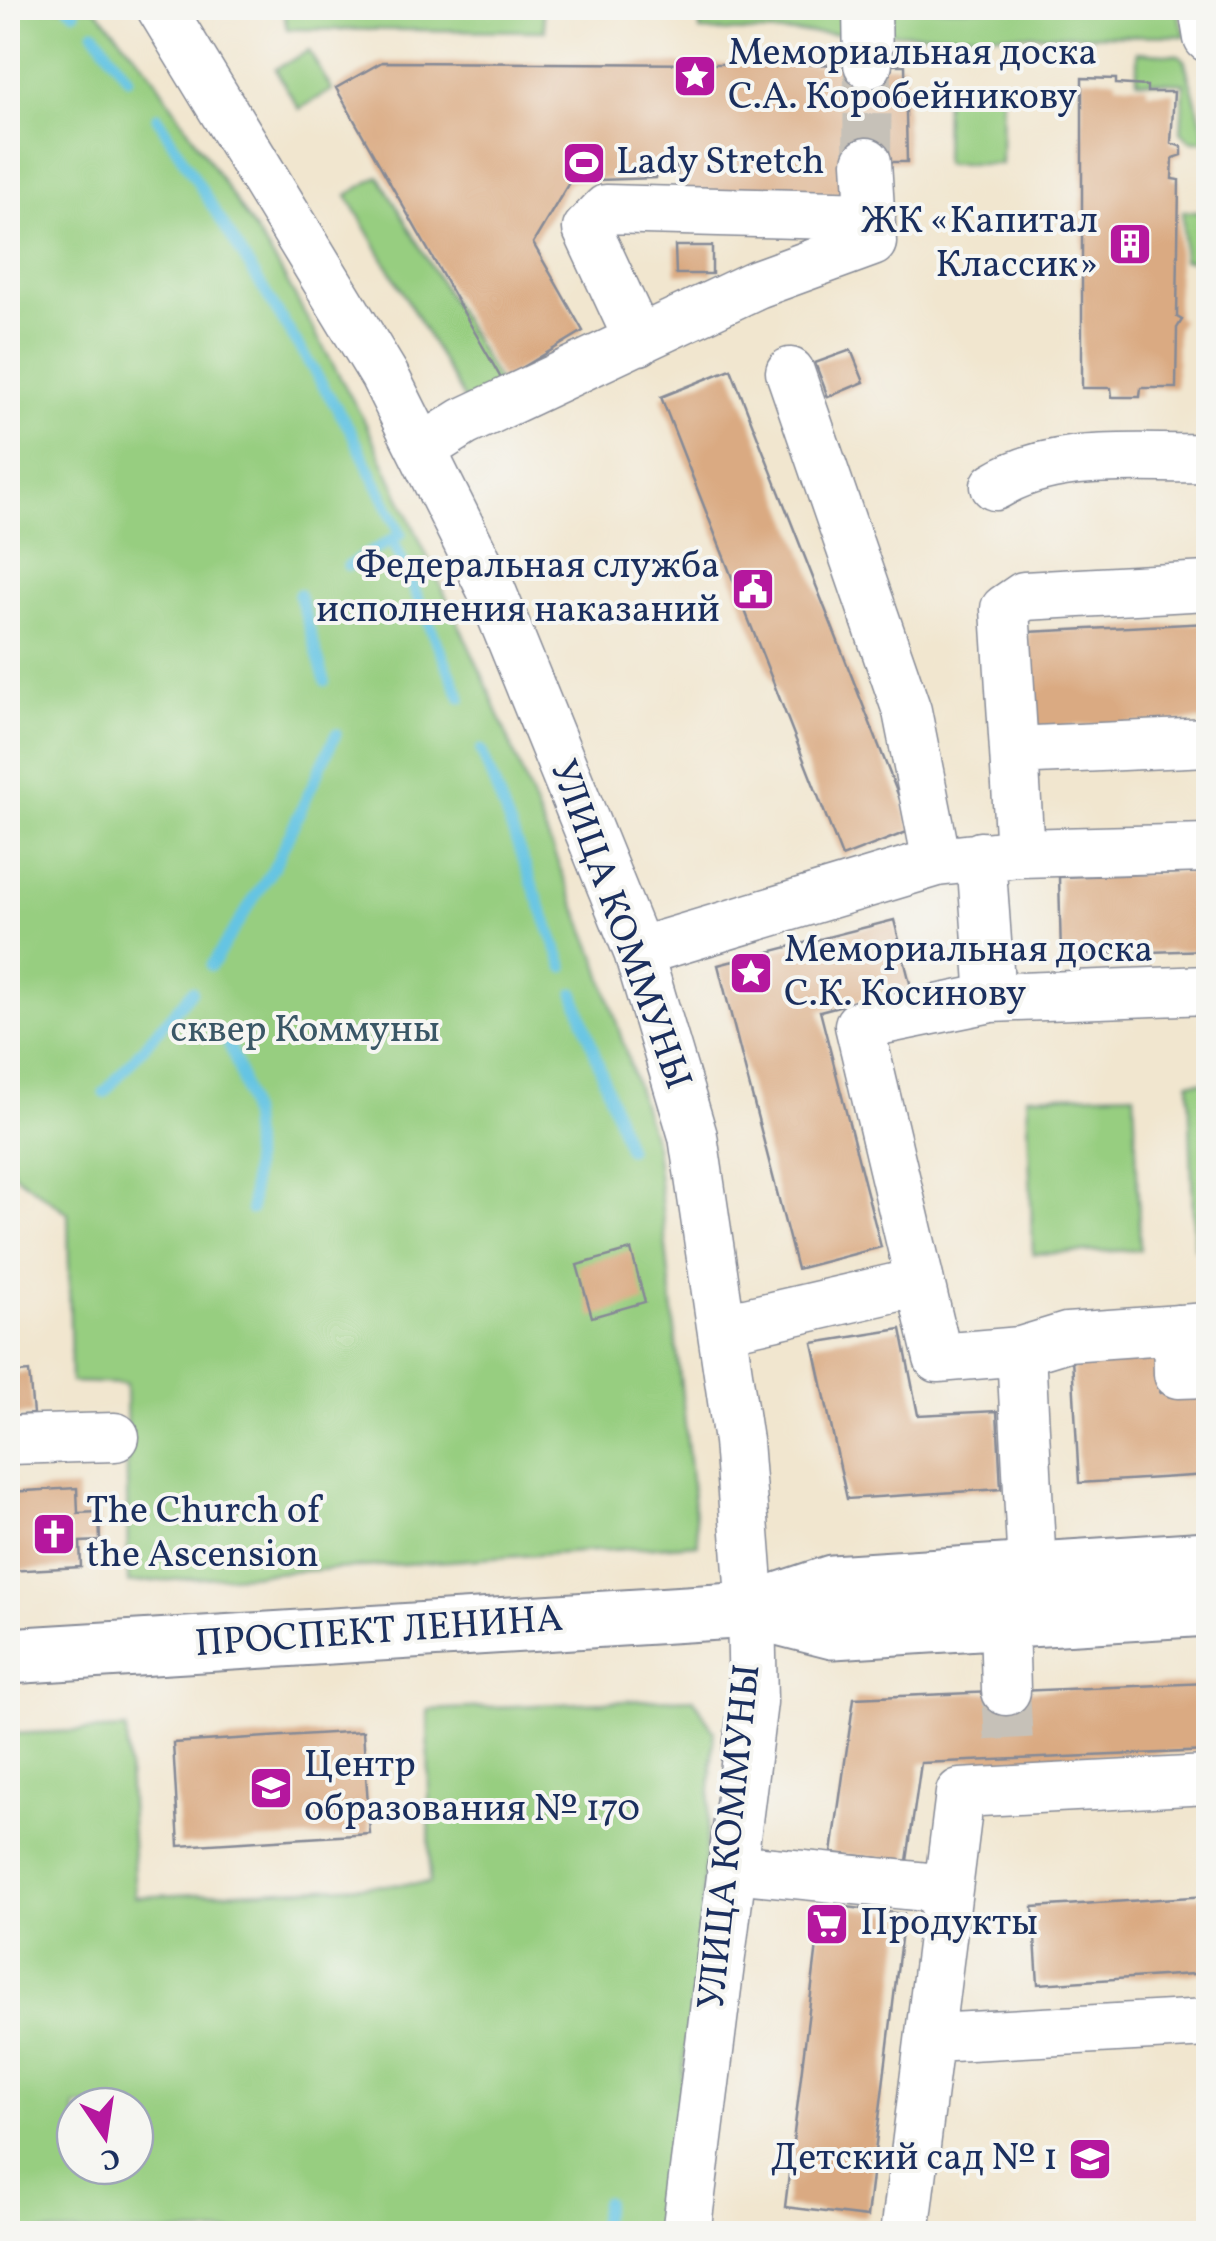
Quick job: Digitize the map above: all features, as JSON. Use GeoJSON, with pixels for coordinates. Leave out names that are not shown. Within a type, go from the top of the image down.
{"type":"FeatureCollection","features":[{"type":"Feature","properties":{"kind":"main road","name":"ПРОСПЕКТ ЛЕНИНА"},"geometry":{"type":"LineString","coordinates":[[8,1656],[751,1610],[832,1583],[1208,1559]]}},
{"type":"Feature","properties":{"kind":"main road","name":"ПРОСПЕКТ ЛЕНИНА"},"geometry":{"type":"LineString","coordinates":[[751,1610],[833,1631],[1208,1608]]}},
{"type":"Feature","properties":{"kind":"street","name":"УЛИЦА КОММУНЫ"},"geometry":{"type":"LineString","coordinates":[[161,8],[375,358],[490,588],[638,952],[693,1136],[724,1327],[751,1610],[753,1702],[686,2234]]}},
{"type":"Feature","properties":{"kind":"street"},"geometry":{"type":"LineString","coordinates":[[867,8],[868,64]]}},
{"type":"Feature","properties":{"kind":"street"},"geometry":{"type":"LineString","coordinates":[[1203,8],[1208,38]]}},
{"type":"Feature","properties":{"kind":"street"},"geometry":{"type":"LineString","coordinates":[[423,448],[464,422],[757,284],[872,242],[867,162]]}},
{"type":"Feature","properties":{"kind":"street"},"geometry":{"type":"LineString","coordinates":[[639,341],[587,229],[606,209],[870,216]]}},
{"type":"Feature","properties":{"kind":"street"},"geometry":{"type":"LineString","coordinates":[[790,372],[907,711],[979,857],[991,998]]}},
{"type":"Feature","properties":{"kind":"street"},"geometry":{"type":"LineString","coordinates":[[995,486],[1019,470],[1046,462],[1208,458]]}},
{"type":"Feature","properties":{"kind":"street"},"geometry":{"type":"LineString","coordinates":[[979,857],[1014,751],[1005,609],[1024,596],[1208,586]]}},
{"type":"Feature","properties":{"kind":"street"},"geometry":{"type":"LineString","coordinates":[[1014,751],[1208,742]]}},
{"type":"Feature","properties":{"kind":"street"},"geometry":{"type":"LineString","coordinates":[[638,952],[979,857],[1208,848]]}},
{"type":"Feature","properties":{"kind":"street"},"geometry":{"type":"LineString","coordinates":[[1208,990],[991,998],[860,1025],[938,1358],[1022,1351],[1067,1337],[1193,1328],[1178,1374],[1208,1372]]}},
{"type":"Feature","properties":{"kind":"street"},"geometry":{"type":"LineString","coordinates":[[724,1327],[920,1282]]}},
{"type":"Feature","properties":{"kind":"street"},"geometry":{"type":"LineString","coordinates":[[1022,1351],[1032,1570]]}},
{"type":"Feature","properties":{"kind":"street"},"geometry":{"type":"LineString","coordinates":[[8,1440],[115,1437]]}},
{"type":"Feature","properties":{"kind":"street"},"geometry":{"type":"LineString","coordinates":[[1004,1620],[1006,1691]]}},
{"type":"Feature","properties":{"kind":"street"},"geometry":{"type":"LineString","coordinates":[[906,2234],[960,1793],[1010,1774],[1208,1780]]}},
{"type":"Feature","properties":{"kind":"street"},"geometry":{"type":"LineString","coordinates":[[731,1868],[948,1889]]}},
{"type":"Feature","properties":{"kind":"street"},"geometry":{"type":"LineString","coordinates":[[933,2038],[1208,2023]]}},
{"type":"Feature","properties":{"kind":"green space","name":"сквер Коммуны"},"geometry":{"type":"Polygon","coordinates":[[[8,8],[95,8],[149,70],[277,264],[366,424],[485,681],[597,960],[655,1145],[698,1544],[128,1583],[126,1384],[71,1382],[68,1213],[14,1174],[8,1158],[8,8]]]}},
{"type":"Feature","properties":{"kind":"green space"},"geometry":{"type":"Polygon","coordinates":[[[283,8],[542,8],[545,31],[287,29],[283,8]]]}},
{"type":"Feature","properties":{"kind":"green space"},"geometry":{"type":"Polygon","coordinates":[[[700,8],[856,8],[858,34],[700,31],[700,8]]]}},
{"type":"Feature","properties":{"kind":"green space"},"geometry":{"type":"Polygon","coordinates":[[[879,8],[1176,8],[1186,36],[877,33],[879,8]]]}},
{"type":"Feature","properties":{"kind":"green space"},"geometry":{"type":"Polygon","coordinates":[[[309,51],[332,90],[299,109],[275,69],[309,51]]]}},
{"type":"Feature","properties":{"kind":"green space"},"geometry":{"type":"Polygon","coordinates":[[[1137,52],[1179,55],[1184,59],[1207,141],[1190,141],[1181,131],[1184,83],[1137,81],[1137,52]]]}},
{"type":"Feature","properties":{"kind":"green space"},"geometry":{"type":"Polygon","coordinates":[[[945,92],[1002,92],[1001,164],[944,164],[945,92]]]}},
{"type":"Feature","properties":{"kind":"green space"},"geometry":{"type":"Polygon","coordinates":[[[379,176],[500,385],[467,404],[347,195],[379,176]]]}},
{"type":"Feature","properties":{"kind":"green space"},"geometry":{"type":"Polygon","coordinates":[[[1183,211],[1208,213],[1207,261],[1183,260],[1183,211]]]}},
{"type":"Feature","properties":{"kind":"green space"},"geometry":{"type":"Polygon","coordinates":[[[1189,1082],[1208,1082],[1208,1247],[1194,1248],[1189,1082]]]}},
{"type":"Feature","properties":{"kind":"green space"},"geometry":{"type":"Polygon","coordinates":[[[1134,1093],[1140,1250],[1033,1254],[1027,1096],[1134,1093]]]}},
{"type":"Feature","properties":{"kind":"green space"},"geometry":{"type":"Polygon","coordinates":[[[693,1698],[714,1731],[701,1923],[664,2233],[8,2233],[8,1734],[126,1729],[135,1897],[430,1883],[428,1710],[693,1698]]]}},
{"type":"Feature","properties":{"kind":"building"},"geometry":{"type":"Polygon","coordinates":[[[382,62],[905,65],[907,162],[856,162],[855,194],[677,191],[677,164],[657,164],[655,178],[570,181],[533,243],[583,331],[502,380],[336,88],[382,62]]]}},
{"type":"Feature","properties":{"kind":"building","name":"ЖК «Капитал Классик»"},"geometry":{"type":"Polygon","coordinates":[[[1082,78],[1116,79],[1116,84],[1147,86],[1147,92],[1174,92],[1171,143],[1182,147],[1182,155],[1173,158],[1172,179],[1179,180],[1177,317],[1182,320],[1177,328],[1176,388],[1141,388],[1140,397],[1112,397],[1111,388],[1082,388],[1082,78]]]}},
{"type":"Feature","properties":{"kind":"building"},"geometry":{"type":"Polygon","coordinates":[[[675,246],[712,246],[712,274],[676,274],[675,246]]]}},
{"type":"Feature","properties":{"kind":"building"},"geometry":{"type":"Polygon","coordinates":[[[851,350],[864,382],[828,397],[815,363],[851,350]]]}},
{"type":"Feature","properties":{"kind":"building"},"geometry":{"type":"Polygon","coordinates":[[[731,369],[912,830],[842,857],[661,397],[731,369]]]}},
{"type":"Feature","properties":{"kind":"building"},"geometry":{"type":"Polygon","coordinates":[[[1208,623],[1208,720],[1032,728],[1028,632],[1208,623]]]}},
{"type":"Feature","properties":{"kind":"building"},"geometry":{"type":"Polygon","coordinates":[[[1208,872],[1208,950],[1061,955],[1059,877],[1208,872]]]}},
{"type":"Feature","properties":{"kind":"building"},"geometry":{"type":"Polygon","coordinates":[[[894,920],[911,987],[820,1011],[881,1247],[797,1269],[718,965],[894,920]]]}},
{"type":"Feature","properties":{"kind":"building"},"geometry":{"type":"Polygon","coordinates":[[[631,1250],[645,1302],[592,1317],[577,1265],[631,1250]]]}},
{"type":"Feature","properties":{"kind":"building"},"geometry":{"type":"Polygon","coordinates":[[[901,1329],[918,1415],[997,1411],[1001,1489],[847,1499],[813,1343],[901,1329]]]}},
{"type":"Feature","properties":{"kind":"building"},"geometry":{"type":"Polygon","coordinates":[[[1157,1352],[1160,1393],[1208,1390],[1208,1475],[1079,1483],[1072,1358],[1157,1352]]]}},
{"type":"Feature","properties":{"kind":"building"},"geometry":{"type":"Polygon","coordinates":[[[29,1372],[33,1414],[8,1416],[8,1374],[29,1372]]]}},
{"type":"Feature","properties":{"kind":"building","name":"The Church of the Ascension"},"geometry":{"type":"Polygon","coordinates":[[[77,1488],[78,1513],[99,1512],[100,1541],[80,1542],[81,1567],[8,1571],[8,1492],[77,1488]]]}},
{"type":"Feature","properties":{"kind":"building"},"geometry":{"type":"Polygon","coordinates":[[[1208,1683],[1208,1751],[921,1763],[907,1861],[832,1853],[854,1698],[1208,1683]]]}},
{"type":"Feature","properties":{"kind":"building","name":"Центр образования № 170"},"geometry":{"type":"Polygon","coordinates":[[[363,1731],[370,1834],[179,1846],[173,1743],[363,1731]]]}},
{"type":"Feature","properties":{"kind":"building"},"geometry":{"type":"Polygon","coordinates":[[[1208,1896],[1208,1973],[1038,1984],[1033,1907],[1208,1896]]]}},
{"type":"Feature","properties":{"kind":"building"},"geometry":{"type":"Polygon","coordinates":[[[822,1904],[904,1914],[867,2217],[785,2207],[822,1904]]]}},
{"type":"Feature","properties":{"kind":"waterway"},"geometry":{"type":"LineString","coordinates":[[69,8],[75,12]]}},
{"type":"Feature","properties":{"kind":"waterway"},"geometry":{"type":"LineString","coordinates":[[94,32],[128,78]]}},
{"type":"Feature","properties":{"kind":"waterway"},"geometry":{"type":"LineString","coordinates":[[157,117],[351,431],[401,534],[348,566]]}},
{"type":"Feature","properties":{"kind":"waterway"},"geometry":{"type":"LineString","coordinates":[[393,540],[461,698]]}},
{"type":"Feature","properties":{"kind":"waterway"},"geometry":{"type":"LineString","coordinates":[[299,594],[325,681]]}},
{"type":"Feature","properties":{"kind":"waterway"},"geometry":{"type":"LineString","coordinates":[[211,966],[275,865],[336,734]]}},
{"type":"Feature","properties":{"kind":"waterway"},"geometry":{"type":"LineString","coordinates":[[481,750],[564,967]]}},
{"type":"Feature","properties":{"kind":"waterway"},"geometry":{"type":"LineString","coordinates":[[104,1093],[192,991]]}},
{"type":"Feature","properties":{"kind":"waterway"},"geometry":{"type":"LineString","coordinates":[[574,993],[628,1149]]}},
{"type":"Feature","properties":{"kind":"waterway"},"geometry":{"type":"LineString","coordinates":[[224,1034],[242,1079],[251,1120],[251,1210]]}},
{"type":"Feature","properties":{"kind":"waterway"},"geometry":{"type":"LineString","coordinates":[[599,2234],[605,2201]]}},
{"type":"Feature","properties":{"kind":"tunnel"},"geometry":{"type":"LineString","coordinates":[[867,162],[868,64]]}},
{"type":"Feature","properties":{"kind":"tunnel"},"geometry":{"type":"LineString","coordinates":[[1006,1691],[1010,1759]]}},
{"type":"Feature","properties":{"kind":"place","name":"Мемориальная доска С.А. Коробейникову"},"geometry":{"type":"Point","coordinates":[695,76]}},
{"type":"Feature","properties":{"kind":"place","name":"Lady Stretch"},"geometry":{"type":"Point","coordinates":[584,163]}},
{"type":"Feature","properties":{"kind":"place","name":"ЖК «Капитал Классик»"},"geometry":{"type":"Point","coordinates":[1130,244]}},
{"type":"Feature","properties":{"kind":"place","name":"Федеральная служба исполнения наказаний"},"geometry":{"type":"Point","coordinates":[753,589]}},
{"type":"Feature","properties":{"kind":"place","name":"Мемориальная доска С.К. Косинову"},"geometry":{"type":"Point","coordinates":[751,973]}},
{"type":"Feature","properties":{"kind":"place","name":"The Church of the Ascension"},"geometry":{"type":"Point","coordinates":[54,1534]}},
{"type":"Feature","properties":{"kind":"place","name":"Центр образования № 170"},"geometry":{"type":"Point","coordinates":[271,1788]}},
{"type":"Feature","properties":{"kind":"place","name":"Продукты"},"geometry":{"type":"Point","coordinates":[827,1924]}},
{"type":"Feature","properties":{"kind":"place","name":"Детский сад № 1"},"geometry":{"type":"Point","coordinates":[1090,2159]}}]}
